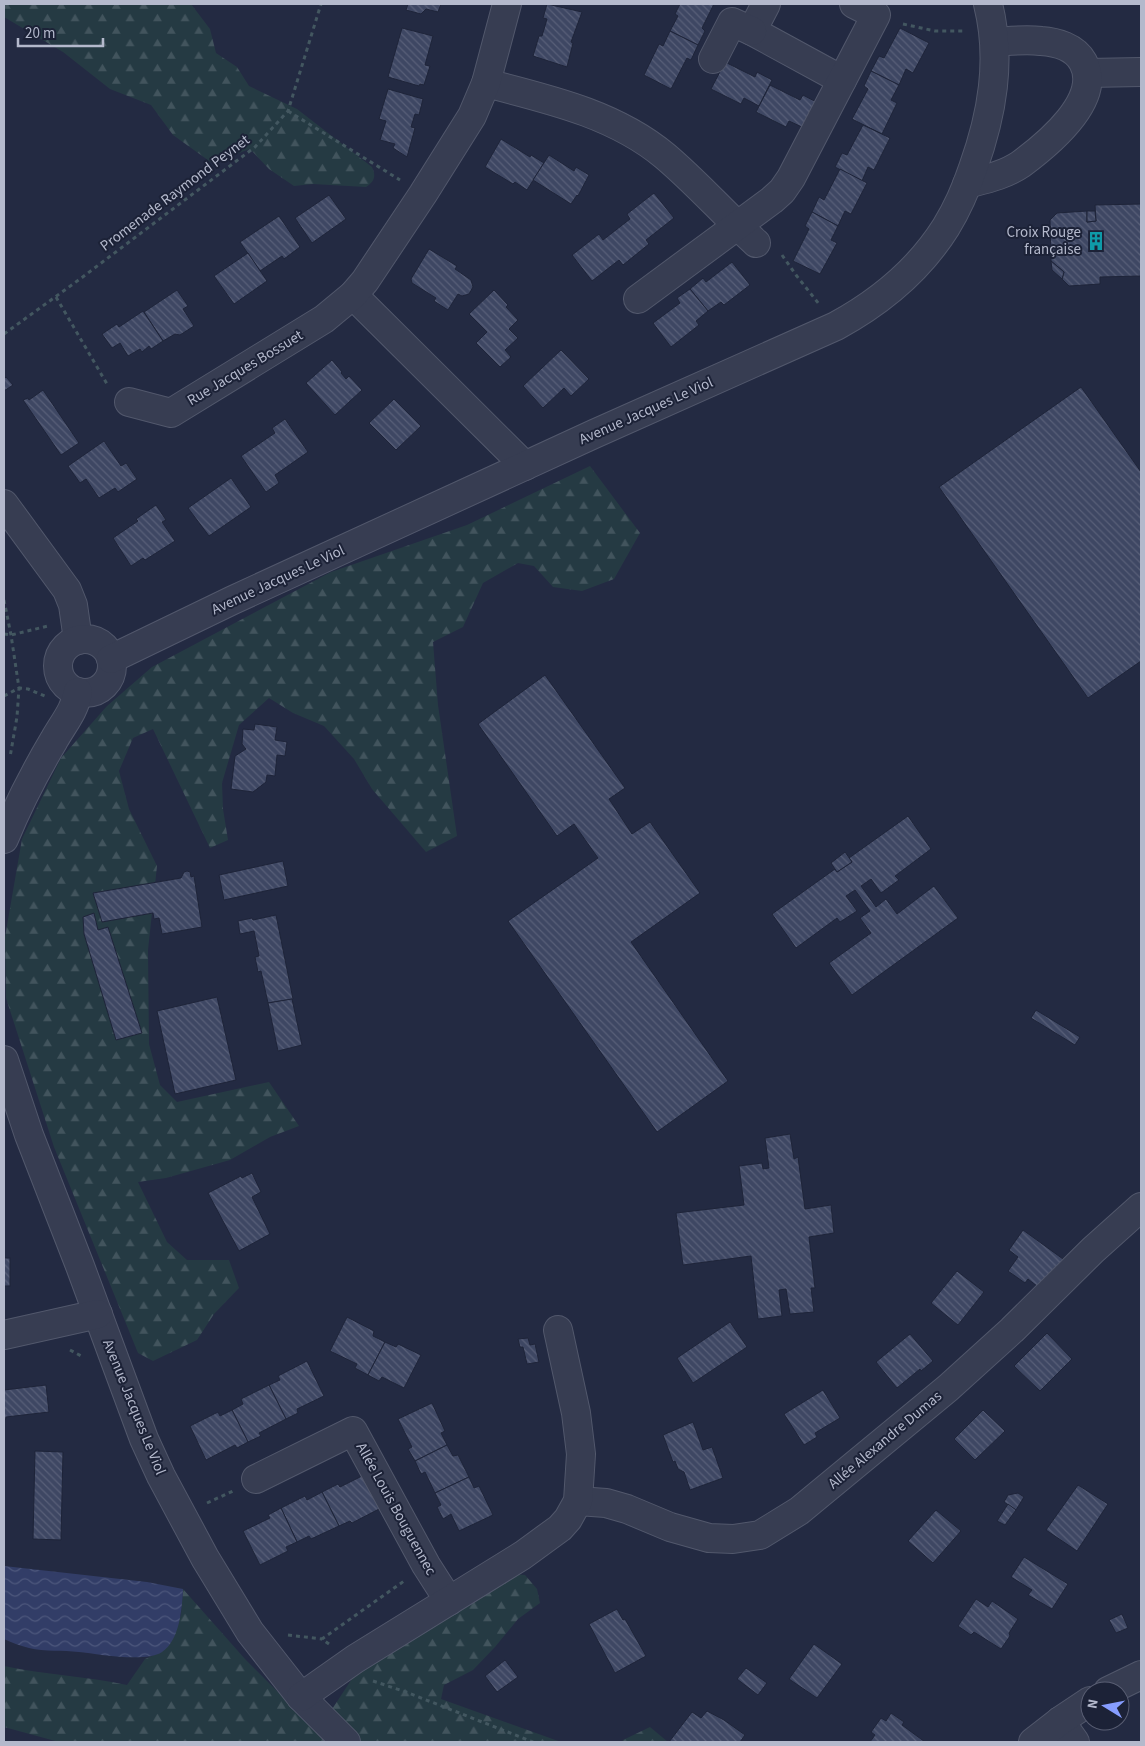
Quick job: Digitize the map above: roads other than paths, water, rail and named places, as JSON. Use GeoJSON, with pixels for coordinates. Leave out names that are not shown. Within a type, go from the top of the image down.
{"type":"FeatureCollection","features":[{"type":"Feature","properties":{"kind":"street","name":"Rue Jacques Bossuet"},"geometry":{"type":"LineString","coordinates":[[129,402],[171,413],[324,319],[353,295],[424,194],[472,116],[486,83],[507,4]]}},
{"type":"Feature","properties":{"kind":"street"},"geometry":{"type":"LineString","coordinates":[[752,31],[766,4]]}},
{"type":"Feature","properties":{"kind":"street","name":"Avenue Jacques Le Viol"},"geometry":{"type":"LineString","coordinates":[[111,659],[233,600],[836,326],[862,312],[898,284],[916,265],[946,227],[968,184],[983,141],[990,111],[995,62],[994,36],[988,4]]}},
{"type":"Feature","properties":{"kind":"street"},"geometry":{"type":"LineString","coordinates":[[638,299],[747,234],[772,200],[782,191],[791,178],[842,80],[865,9]]}},
{"type":"Feature","properties":{"kind":"street"},"geometry":{"type":"LineString","coordinates":[[713,59],[732,22],[842,80]]}},
{"type":"Feature","properties":{"kind":"street"},"geometry":{"type":"LineString","coordinates":[[968,184],[989,179],[1020,164],[1053,136],[1076,112],[1083,101],[1087,88],[1088,73],[1076,52],[1065,46],[1041,41],[994,36]]}},
{"type":"Feature","properties":{"kind":"street"},"geometry":{"type":"LineString","coordinates":[[1088,73],[1141,72]]}},
{"type":"Feature","properties":{"kind":"street"},"geometry":{"type":"LineString","coordinates":[[486,83],[543,97],[581,110],[626,130],[664,155],[747,234]]}},
{"type":"Feature","properties":{"kind":"street"},"geometry":{"type":"LineString","coordinates":[[353,295],[525,466]]}},
{"type":"Feature","properties":{"kind":"street"},"geometry":{"type":"LineString","coordinates":[[4,504],[67,590],[73,605],[77,629],[71,643],[60,655],[58,662],[60,678],[75,702]]}},
{"type":"Feature","properties":{"kind":"street"},"geometry":{"type":"LineString","coordinates":[[4,839],[23,797],[75,702],[106,683],[112,669],[111,659],[102,645],[87,639],[77,629]]}},
{"type":"Feature","properties":{"kind":"street","name":"Avenue Jacques Le Viol"},"geometry":{"type":"LineString","coordinates":[[4,1060],[29,1135],[144,1439],[181,1515],[250,1632],[301,1696],[346,1742]]}},
{"type":"Feature","properties":{"kind":"street","name":"Allée Alexandre Dumas"},"geometry":{"type":"LineString","coordinates":[[578,1501],[606,1503],[628,1509],[670,1528],[708,1538],[733,1539],[760,1535],[777,1526],[812,1501],[948,1388],[1141,1207]]}},
{"type":"Feature","properties":{"kind":"street"},"geometry":{"type":"LineString","coordinates":[[4,1335],[98,1314]]}},
{"type":"Feature","properties":{"kind":"street"},"geometry":{"type":"LineString","coordinates":[[301,1696],[344,1666],[523,1554],[560,1528],[568,1519],[578,1501],[581,1454],[576,1413],[558,1330]]}},
{"type":"Feature","properties":{"kind":"street","name":"Allée Louis Bouguennec"},"geometry":{"type":"LineString","coordinates":[[256,1479],[353,1431],[426,1565],[449,1601]]}},
{"type":"Feature","properties":{"kind":"street"},"geometry":{"type":"LineString","coordinates":[[1129,1681],[1141,1675]]}},
{"type":"Feature","properties":{"kind":"street"},"geometry":{"type":"LineString","coordinates":[[1033,1742],[1067,1732],[1080,1715]]}},
{"type":"Feature","properties":{"kind":"water"},"geometry":{"type":"Polygon","coordinates":[[[4,1566],[147,1582],[183,1589],[181,1614],[173,1640],[162,1652],[145,1657],[121,1657],[73,1651],[41,1650],[13,1643],[4,1639],[4,1566]]]}},
{"type":"Feature","properties":{"kind":"place","name":"Croix Rouge française"},"geometry":{"type":"Point","coordinates":[1096,241]}}]}
